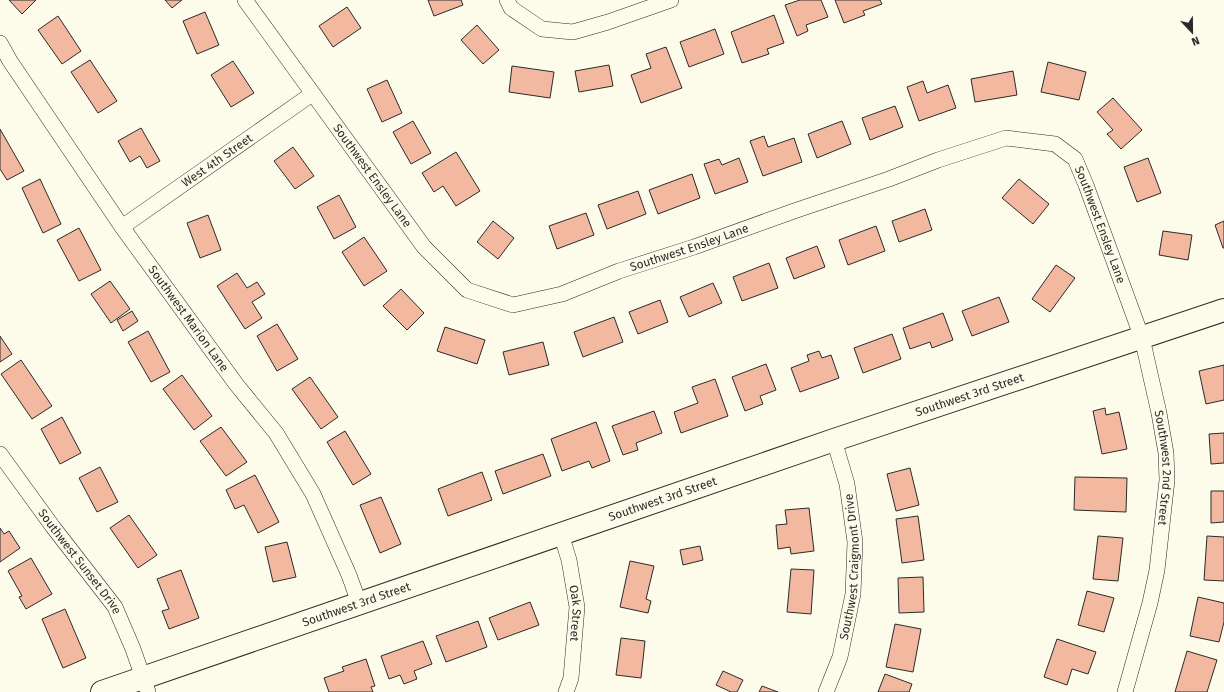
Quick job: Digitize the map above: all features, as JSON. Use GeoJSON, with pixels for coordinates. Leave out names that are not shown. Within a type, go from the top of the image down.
{"type":"FeatureCollection","features":[{"type":"Feature","properties":{"kind":"main road","name":"Southwest 3rd Street"},"geometry":{"type":"LineString","coordinates":[[102,692],[146,685],[358,603],[834,440],[1224,310]]}},
{"type":"Feature","properties":{"kind":"street","name":"Southwest Ensley Lane"},"geometry":{"type":"LineString","coordinates":[[245,0],[424,248],[467,290],[513,305],[562,294],[619,271],[694,247],[796,210],[889,180],[938,160],[1006,138],[1055,144],[1075,159],[1089,192],[1142,338]]}},
{"type":"Feature","properties":{"kind":"street"},"geometry":{"type":"LineString","coordinates":[[507,0],[511,8],[542,29],[573,32],[608,22],[671,0]]}},
{"type":"Feature","properties":{"kind":"street","name":"Southwest Marion Lane"},"geometry":{"type":"LineString","coordinates":[[0,42],[10,61],[122,227],[236,384],[276,433],[313,494],[349,575],[358,603]]}},
{"type":"Feature","properties":{"kind":"street","name":"West 4th Street"},"geometry":{"type":"LineString","coordinates":[[122,227],[312,94]]}},
{"type":"Feature","properties":{"kind":"street","name":"Southwest 2nd Street"},"geometry":{"type":"LineString","coordinates":[[1125,692],[1150,603],[1157,570],[1167,480],[1164,440],[1142,338]]}},
{"type":"Feature","properties":{"kind":"street","name":"Southwest Craigmont Drive"},"geometry":{"type":"LineString","coordinates":[[826,692],[840,657],[853,594],[855,542],[847,484],[834,440]]}},
{"type":"Feature","properties":{"kind":"street","name":"Southwest Sunset Drive"},"geometry":{"type":"LineString","coordinates":[[0,454],[53,527],[115,607],[134,649],[146,685]]}},
{"type":"Feature","properties":{"kind":"street","name":"Oak Street"},"geometry":{"type":"LineString","coordinates":[[561,534],[569,560],[577,607],[571,678],[566,692]]}},
{"type":"Feature","properties":{"kind":"building"},"geometry":{"type":"Polygon","coordinates":[[[9,0],[36,0],[22,14],[9,0]]]}},
{"type":"Feature","properties":{"kind":"building"},"geometry":{"type":"Polygon","coordinates":[[[165,0],[182,0],[172,8],[165,0]]]}},
{"type":"Feature","properties":{"kind":"building"},"geometry":{"type":"Polygon","coordinates":[[[428,0],[461,0],[463,5],[434,16],[428,0]]]}},
{"type":"Feature","properties":{"kind":"building"},"geometry":{"type":"Polygon","coordinates":[[[800,0],[821,0],[828,17],[806,25],[808,31],[797,36],[785,5],[800,0]]]}},
{"type":"Feature","properties":{"kind":"building"},"geometry":{"type":"Polygon","coordinates":[[[835,0],[880,0],[882,4],[863,11],[865,15],[844,23],[835,0]]]}},
{"type":"Feature","properties":{"kind":"building"},"geometry":{"type":"Polygon","coordinates":[[[347,7],[361,28],[333,47],[319,26],[347,7]]]}},
{"type":"Feature","properties":{"kind":"building"},"geometry":{"type":"Polygon","coordinates":[[[205,12],[219,45],[197,54],[183,21],[205,12]]]}},
{"type":"Feature","properties":{"kind":"building"},"geometry":{"type":"Polygon","coordinates":[[[774,15],[784,43],[767,49],[769,54],[742,63],[731,32],[774,15]]]}},
{"type":"Feature","properties":{"kind":"building"},"geometry":{"type":"Polygon","coordinates":[[[58,16],[81,51],[62,64],[38,30],[58,16]]]}},
{"type":"Feature","properties":{"kind":"building"},"geometry":{"type":"Polygon","coordinates":[[[477,25],[499,50],[483,64],[461,40],[477,25]]]}},
{"type":"Feature","properties":{"kind":"building"},"geometry":{"type":"Polygon","coordinates":[[[715,29],[724,54],[689,67],[680,42],[715,29]]]}},
{"type":"Feature","properties":{"kind":"building"},"geometry":{"type":"Polygon","coordinates":[[[666,47],[682,88],[641,103],[631,75],[651,68],[646,54],[666,47]]]}},
{"type":"Feature","properties":{"kind":"building"},"geometry":{"type":"Polygon","coordinates":[[[90,60],[117,101],[98,113],[71,72],[90,60]]]}},
{"type":"Feature","properties":{"kind":"building"},"geometry":{"type":"Polygon","coordinates":[[[233,61],[254,93],[231,107],[211,75],[233,61]]]}},
{"type":"Feature","properties":{"kind":"building"},"geometry":{"type":"Polygon","coordinates":[[[1048,62],[1086,72],[1079,100],[1041,92],[1048,62]]]}},
{"type":"Feature","properties":{"kind":"building"},"geometry":{"type":"Polygon","coordinates":[[[609,65],[613,86],[579,92],[575,71],[609,65]]]}},
{"type":"Feature","properties":{"kind":"building"},"geometry":{"type":"Polygon","coordinates":[[[512,66],[554,72],[550,98],[509,92],[512,66]]]}},
{"type":"Feature","properties":{"kind":"building"},"geometry":{"type":"Polygon","coordinates":[[[1013,71],[1017,95],[975,102],[971,79],[1013,71]]]}},
{"type":"Feature","properties":{"kind":"building"},"geometry":{"type":"Polygon","coordinates":[[[387,80],[402,113],[382,122],[367,89],[387,80]]]}},
{"type":"Feature","properties":{"kind":"building"},"geometry":{"type":"Polygon","coordinates":[[[923,81],[927,93],[948,85],[956,108],[919,121],[907,87],[923,81]]]}},
{"type":"Feature","properties":{"kind":"building"},"geometry":{"type":"Polygon","coordinates":[[[1113,98],[1142,130],[1121,149],[1107,134],[1113,130],[1097,112],[1113,98]]]}},
{"type":"Feature","properties":{"kind":"building"},"geometry":{"type":"Polygon","coordinates":[[[895,106],[903,127],[870,140],[862,118],[895,106]]]}},
{"type":"Feature","properties":{"kind":"building"},"geometry":{"type":"Polygon","coordinates":[[[413,121],[431,153],[411,164],[393,132],[413,121]]]}},
{"type":"Feature","properties":{"kind":"building"},"geometry":{"type":"Polygon","coordinates":[[[842,121],[851,144],[817,158],[808,134],[842,121]]]}},
{"type":"Feature","properties":{"kind":"building"},"geometry":{"type":"Polygon","coordinates":[[[141,128],[160,161],[147,168],[140,156],[130,162],[118,141],[141,128]]]}},
{"type":"Feature","properties":{"kind":"building"},"geometry":{"type":"Polygon","coordinates":[[[0,129],[24,171],[7,180],[0,169],[0,129]]]}},
{"type":"Feature","properties":{"kind":"building"},"geometry":{"type":"Polygon","coordinates":[[[764,136],[768,147],[794,138],[802,162],[763,176],[750,141],[764,136]]]}},
{"type":"Feature","properties":{"kind":"building"},"geometry":{"type":"Polygon","coordinates":[[[293,147],[314,176],[295,189],[274,161],[293,147]]]}},
{"type":"Feature","properties":{"kind":"building"},"geometry":{"type":"Polygon","coordinates":[[[456,152],[480,191],[456,206],[443,186],[434,192],[422,173],[456,152]]]}},
{"type":"Feature","properties":{"kind":"building"},"geometry":{"type":"Polygon","coordinates":[[[739,158],[748,182],[715,194],[704,164],[719,159],[722,165],[739,158]]]}},
{"type":"Feature","properties":{"kind":"building"},"geometry":{"type":"Polygon","coordinates":[[[1148,158],[1161,193],[1137,202],[1124,167],[1148,158]]]}},
{"type":"Feature","properties":{"kind":"building"},"geometry":{"type":"Polygon","coordinates":[[[692,174],[700,198],[658,214],[649,190],[692,174]]]}},
{"type":"Feature","properties":{"kind":"building"},"geometry":{"type":"Polygon","coordinates":[[[40,179],[61,224],[43,233],[22,188],[40,179]]]}},
{"type":"Feature","properties":{"kind":"building"},"geometry":{"type":"Polygon","coordinates":[[[1019,179],[1049,204],[1033,224],[1002,198],[1019,179]]]}},
{"type":"Feature","properties":{"kind":"building"},"geometry":{"type":"Polygon","coordinates":[[[638,191],[646,214],[607,229],[598,205],[638,191]]]}},
{"type":"Feature","properties":{"kind":"building"},"geometry":{"type":"Polygon","coordinates":[[[339,195],[356,227],[334,239],[317,207],[339,195]]]}},
{"type":"Feature","properties":{"kind":"building"},"geometry":{"type":"Polygon","coordinates":[[[925,209],[932,230],[899,242],[892,221],[925,209]]]}},
{"type":"Feature","properties":{"kind":"building"},"geometry":{"type":"Polygon","coordinates":[[[586,213],[594,235],[557,249],[549,226],[586,213]]]}},
{"type":"Feature","properties":{"kind":"building"},"geometry":{"type":"Polygon","coordinates":[[[208,215],[221,250],[200,258],[187,223],[208,215]]]}},
{"type":"Feature","properties":{"kind":"building"},"geometry":{"type":"Polygon","coordinates":[[[493,221],[514,238],[498,259],[477,242],[493,221]]]}},
{"type":"Feature","properties":{"kind":"building"},"geometry":{"type":"Polygon","coordinates":[[[1224,221],[1224,248],[1223,248],[1215,225],[1224,221]]]}},
{"type":"Feature","properties":{"kind":"building"},"geometry":{"type":"Polygon","coordinates":[[[876,226],[885,251],[848,265],[839,240],[876,226]]]}},
{"type":"Feature","properties":{"kind":"building"},"geometry":{"type":"Polygon","coordinates":[[[79,228],[101,270],[79,281],[57,240],[79,228]]]}},
{"type":"Feature","properties":{"kind":"building"},"geometry":{"type":"Polygon","coordinates":[[[1163,231],[1192,235],[1188,260],[1159,255],[1163,231]]]}},
{"type":"Feature","properties":{"kind":"building"},"geometry":{"type":"Polygon","coordinates":[[[364,237],[387,271],[364,286],[342,252],[364,237]]]}},
{"type":"Feature","properties":{"kind":"building"},"geometry":{"type":"Polygon","coordinates":[[[817,246],[825,267],[794,279],[786,258],[817,246]]]}},
{"type":"Feature","properties":{"kind":"building"},"geometry":{"type":"Polygon","coordinates":[[[769,263],[778,288],[742,301],[733,277],[769,263]]]}},
{"type":"Feature","properties":{"kind":"building"},"geometry":{"type":"Polygon","coordinates":[[[1056,265],[1075,278],[1050,312],[1032,299],[1056,265]]]}},
{"type":"Feature","properties":{"kind":"building"},"geometry":{"type":"Polygon","coordinates":[[[237,273],[247,288],[257,282],[265,294],[252,302],[262,318],[245,329],[217,286],[237,273]]]}},
{"type":"Feature","properties":{"kind":"building"},"geometry":{"type":"Polygon","coordinates":[[[110,281],[130,309],[111,323],[91,294],[110,281]]]}},
{"type":"Feature","properties":{"kind":"building"},"geometry":{"type":"Polygon","coordinates":[[[713,283],[722,303],[689,317],[680,297],[713,283]]]}},
{"type":"Feature","properties":{"kind":"building"},"geometry":{"type":"Polygon","coordinates":[[[401,289],[424,313],[407,330],[383,306],[401,289]]]}},
{"type":"Feature","properties":{"kind":"building"},"geometry":{"type":"Polygon","coordinates":[[[999,297],[1009,322],[972,336],[962,311],[999,297]]]}},
{"type":"Feature","properties":{"kind":"building"},"geometry":{"type":"Polygon","coordinates":[[[660,300],[668,322],[638,334],[629,312],[660,300]]]}},
{"type":"Feature","properties":{"kind":"building"},"geometry":{"type":"Polygon","coordinates":[[[132,311],[138,321],[123,331],[117,320],[132,311]]]}},
{"type":"Feature","properties":{"kind":"building"},"geometry":{"type":"Polygon","coordinates":[[[943,313],[953,340],[932,348],[930,342],[910,349],[903,328],[943,313]]]}},
{"type":"Feature","properties":{"kind":"building"},"geometry":{"type":"Polygon","coordinates":[[[614,317],[623,342],[583,357],[574,332],[614,317]]]}},
{"type":"Feature","properties":{"kind":"building"},"geometry":{"type":"Polygon","coordinates":[[[277,324],[298,359],[277,371],[257,336],[277,324]]]}},
{"type":"Feature","properties":{"kind":"building"},"geometry":{"type":"Polygon","coordinates":[[[445,327],[485,340],[477,364],[437,351],[445,327]]]}},
{"type":"Feature","properties":{"kind":"building"},"geometry":{"type":"Polygon","coordinates":[[[148,331],[170,372],[151,382],[128,342],[148,331]]]}},
{"type":"Feature","properties":{"kind":"building"},"geometry":{"type":"Polygon","coordinates":[[[892,334],[901,359],[863,373],[854,348],[892,334]]]}},
{"type":"Feature","properties":{"kind":"building"},"geometry":{"type":"Polygon","coordinates":[[[0,336],[12,354],[0,362],[0,336]]]}},
{"type":"Feature","properties":{"kind":"building"},"geometry":{"type":"Polygon","coordinates":[[[543,342],[549,365],[509,375],[503,352],[543,342]]]}},
{"type":"Feature","properties":{"kind":"building"},"geometry":{"type":"Polygon","coordinates":[[[819,351],[822,358],[831,355],[839,378],[800,392],[791,368],[809,361],[807,355],[819,351]]]}},
{"type":"Feature","properties":{"kind":"building"},"geometry":{"type":"Polygon","coordinates":[[[21,360],[52,406],[32,419],[1,374],[21,360]]]}},
{"type":"Feature","properties":{"kind":"building"},"geometry":{"type":"Polygon","coordinates":[[[766,364],[776,390],[760,396],[763,404],[745,411],[732,377],[766,364]]]}},
{"type":"Feature","properties":{"kind":"building"},"geometry":{"type":"Polygon","coordinates":[[[1224,365],[1224,400],[1206,404],[1199,371],[1224,365]]]}},
{"type":"Feature","properties":{"kind":"building"},"geometry":{"type":"Polygon","coordinates":[[[182,375],[212,416],[194,430],[163,389],[182,375]]]}},
{"type":"Feature","properties":{"kind":"building"},"geometry":{"type":"Polygon","coordinates":[[[310,377],[338,417],[321,429],[292,389],[310,377]]]}},
{"type":"Feature","properties":{"kind":"building"},"geometry":{"type":"Polygon","coordinates":[[[715,379],[728,416],[681,433],[674,412],[698,403],[692,387],[715,379]]]}},
{"type":"Feature","properties":{"kind":"building"},"geometry":{"type":"Polygon","coordinates":[[[1105,408],[1106,415],[1119,412],[1127,449],[1102,454],[1093,411],[1105,408]]]}},
{"type":"Feature","properties":{"kind":"building"},"geometry":{"type":"Polygon","coordinates":[[[654,411],[662,433],[636,443],[638,450],[623,455],[612,426],[654,411]]]}},
{"type":"Feature","properties":{"kind":"building"},"geometry":{"type":"Polygon","coordinates":[[[62,417],[81,453],[60,464],[41,429],[62,417]]]}},
{"type":"Feature","properties":{"kind":"building"},"geometry":{"type":"Polygon","coordinates":[[[596,422],[610,461],[592,468],[589,461],[562,471],[551,439],[596,422]]]}},
{"type":"Feature","properties":{"kind":"building"},"geometry":{"type":"Polygon","coordinates":[[[221,427],[247,462],[226,476],[200,441],[221,427]]]}},
{"type":"Feature","properties":{"kind":"building"},"geometry":{"type":"Polygon","coordinates":[[[345,431],[371,474],[353,485],[327,442],[345,431]]]}},
{"type":"Feature","properties":{"kind":"building"},"geometry":{"type":"Polygon","coordinates":[[[1224,433],[1224,463],[1211,464],[1209,434],[1224,433]]]}},
{"type":"Feature","properties":{"kind":"building"},"geometry":{"type":"Polygon","coordinates":[[[543,454],[551,476],[503,494],[495,471],[543,454]]]}},
{"type":"Feature","properties":{"kind":"building"},"geometry":{"type":"Polygon","coordinates":[[[100,467],[118,502],[97,512],[79,478],[100,467]]]}},
{"type":"Feature","properties":{"kind":"building"},"geometry":{"type":"Polygon","coordinates":[[[910,468],[919,505],[896,511],[887,474],[910,468]]]}},
{"type":"Feature","properties":{"kind":"building"},"geometry":{"type":"Polygon","coordinates":[[[482,472],[492,500],[448,516],[438,489],[482,472]]]}},
{"type":"Feature","properties":{"kind":"building"},"geometry":{"type":"Polygon","coordinates":[[[255,475],[279,522],[258,533],[244,505],[235,509],[226,490],[255,475]]]}},
{"type":"Feature","properties":{"kind":"building"},"geometry":{"type":"Polygon","coordinates":[[[1075,477],[1127,478],[1126,512],[1074,510],[1075,477]]]}},
{"type":"Feature","properties":{"kind":"building"},"geometry":{"type":"Polygon","coordinates":[[[1211,491],[1224,491],[1224,522],[1211,523],[1211,491]]]}},
{"type":"Feature","properties":{"kind":"building"},"geometry":{"type":"Polygon","coordinates":[[[381,497],[401,544],[380,553],[360,505],[381,497]]]}},
{"type":"Feature","properties":{"kind":"building"},"geometry":{"type":"Polygon","coordinates":[[[809,508],[814,551],[791,554],[790,547],[778,549],[776,525],[787,524],[785,510],[809,508]]]}},
{"type":"Feature","properties":{"kind":"building"},"geometry":{"type":"Polygon","coordinates":[[[129,515],[157,555],[138,568],[110,528],[129,515]]]}},
{"type":"Feature","properties":{"kind":"building"},"geometry":{"type":"Polygon","coordinates":[[[918,516],[924,560],[902,563],[896,519],[918,516]]]}},
{"type":"Feature","properties":{"kind":"building"},"geometry":{"type":"Polygon","coordinates":[[[0,528],[4,534],[9,531],[20,548],[0,562],[0,528]]]}},
{"type":"Feature","properties":{"kind":"building"},"geometry":{"type":"Polygon","coordinates":[[[1098,536],[1123,538],[1118,581],[1093,579],[1098,536]]]}},
{"type":"Feature","properties":{"kind":"building"},"geometry":{"type":"Polygon","coordinates":[[[1207,536],[1224,537],[1224,581],[1204,580],[1207,536]]]}},
{"type":"Feature","properties":{"kind":"building"},"geometry":{"type":"Polygon","coordinates":[[[287,542],[296,577],[273,582],[265,547],[287,542]]]}},
{"type":"Feature","properties":{"kind":"building"},"geometry":{"type":"Polygon","coordinates":[[[700,546],[703,560],[683,565],[680,550],[700,546]]]}},
{"type":"Feature","properties":{"kind":"building"},"geometry":{"type":"Polygon","coordinates":[[[31,558],[52,594],[26,609],[19,597],[22,596],[8,571],[31,558]]]}},
{"type":"Feature","properties":{"kind":"building"},"geometry":{"type":"Polygon","coordinates":[[[630,561],[654,566],[646,599],[651,601],[648,613],[620,607],[630,561]]]}},
{"type":"Feature","properties":{"kind":"building"},"geometry":{"type":"Polygon","coordinates":[[[791,569],[814,570],[811,614],[787,612],[791,569]]]}},
{"type":"Feature","properties":{"kind":"building"},"geometry":{"type":"Polygon","coordinates":[[[181,570],[199,618],[169,629],[162,611],[169,609],[157,579],[181,570]]]}},
{"type":"Feature","properties":{"kind":"building"},"geometry":{"type":"Polygon","coordinates":[[[923,577],[924,612],[899,613],[898,578],[923,577]]]}},
{"type":"Feature","properties":{"kind":"building"},"geometry":{"type":"Polygon","coordinates":[[[1087,591],[1114,598],[1104,632],[1078,625],[1087,591]]]}},
{"type":"Feature","properties":{"kind":"building"},"geometry":{"type":"Polygon","coordinates":[[[1198,597],[1224,603],[1224,622],[1219,642],[1190,636],[1198,597]]]}},
{"type":"Feature","properties":{"kind":"building"},"geometry":{"type":"Polygon","coordinates":[[[530,602],[539,625],[498,640],[489,618],[530,602]]]}},
{"type":"Feature","properties":{"kind":"building"},"geometry":{"type":"Polygon","coordinates":[[[65,609],[86,658],[63,668],[42,619],[65,609]]]}},
{"type":"Feature","properties":{"kind":"building"},"geometry":{"type":"Polygon","coordinates":[[[478,621],[487,647],[446,662],[436,636],[478,621]]]}},
{"type":"Feature","properties":{"kind":"building"},"geometry":{"type":"Polygon","coordinates":[[[895,624],[921,629],[913,672],[886,667],[895,624]]]}},
{"type":"Feature","properties":{"kind":"building"},"geometry":{"type":"Polygon","coordinates":[[[621,638],[645,641],[641,678],[616,675],[621,638]]]}},
{"type":"Feature","properties":{"kind":"building"},"geometry":{"type":"Polygon","coordinates":[[[1057,639],[1096,652],[1088,674],[1072,669],[1067,685],[1044,677],[1057,639]]]}},
{"type":"Feature","properties":{"kind":"building"},"geometry":{"type":"Polygon","coordinates":[[[423,641],[432,664],[414,671],[417,679],[404,684],[400,675],[389,679],[381,656],[423,641]]]}},
{"type":"Feature","properties":{"kind":"building"},"geometry":{"type":"Polygon","coordinates":[[[1187,651],[1217,660],[1207,692],[1175,692],[1187,651]]]}},
{"type":"Feature","properties":{"kind":"building"},"geometry":{"type":"Polygon","coordinates":[[[366,659],[375,686],[371,687],[373,692],[329,692],[324,678],[344,671],[342,667],[366,659]]]}},
{"type":"Feature","properties":{"kind":"building"},"geometry":{"type":"Polygon","coordinates":[[[723,671],[743,680],[737,692],[731,692],[716,685],[723,671]]]}},
{"type":"Feature","properties":{"kind":"building"},"geometry":{"type":"Polygon","coordinates":[[[885,674],[912,684],[909,692],[878,692],[885,674]]]}},
{"type":"Feature","properties":{"kind":"building"},"geometry":{"type":"Polygon","coordinates":[[[762,686],[778,692],[759,692],[762,686]]]}}]}
